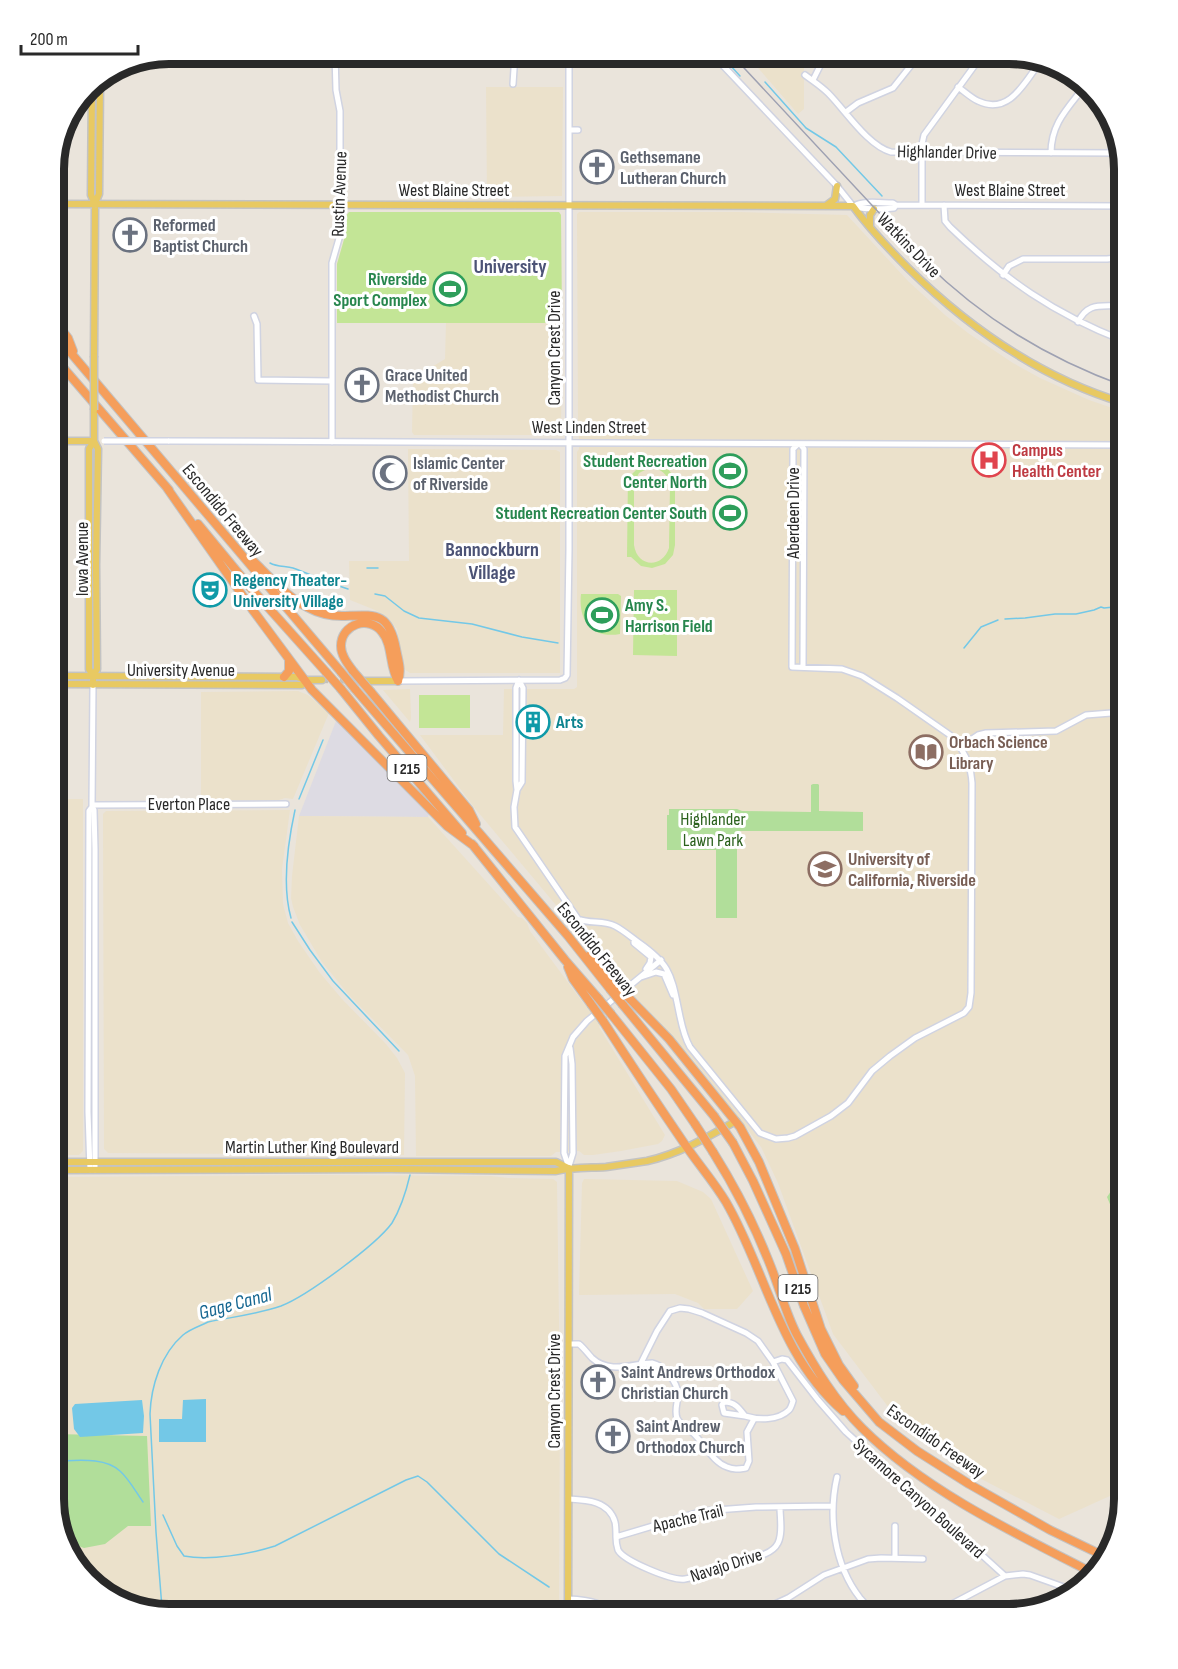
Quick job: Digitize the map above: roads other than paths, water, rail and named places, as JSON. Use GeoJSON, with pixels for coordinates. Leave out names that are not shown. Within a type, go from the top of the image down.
{"type":"FeatureCollection","features":[{"type":"Feature","properties":{"kind":"highway"},"geometry":{"type":"LineString","coordinates":[[65,334],[76,358]]}},
{"type":"Feature","properties":{"kind":"highway","name":"Escondido Freeway"},"geometry":{"type":"LineString","coordinates":[[65,345],[355,689],[613,986],[623,1005],[714,1116],[733,1143],[753,1181],[786,1254],[808,1317],[825,1354],[843,1380],[879,1422],[917,1451],[969,1484],[1050,1530],[1098,1553]]}},
{"type":"Feature","properties":{"kind":"highway","name":"Escondido Freeway"},"geometry":{"type":"LineString","coordinates":[[65,369],[324,676],[341,689],[474,846],[671,1089],[736,1190],[769,1261],[795,1332],[828,1388],[862,1427],[920,1475],[959,1501],[1087,1570]]}},
{"type":"Feature","properties":{"kind":"highway"},"geometry":{"type":"LineString","coordinates":[[167,488],[252,609],[324,703],[447,826],[474,846]]}},
{"type":"Feature","properties":{"kind":"highway"},"geometry":{"type":"LineString","coordinates":[[226,536],[304,606],[325,614],[373,615],[384,622],[393,636],[400,673],[398,681]]}},
{"type":"Feature","properties":{"kind":"highway"},"geometry":{"type":"LineString","coordinates":[[398,681],[393,673],[386,640],[380,630],[373,624],[365,623],[354,625],[345,633],[342,640],[342,653],[353,671],[469,810],[484,838]]}},
{"type":"Feature","properties":{"kind":"highway"},"geometry":{"type":"LineString","coordinates":[[284,677],[289,671],[288,658]]}},
{"type":"Feature","properties":{"kind":"highway"},"geometry":{"type":"LineString","coordinates":[[565,960],[573,979],[725,1200],[739,1225],[782,1329],[796,1353],[818,1385],[834,1403],[862,1427]]}},
{"type":"Feature","properties":{"kind":"highway"},"geometry":{"type":"LineString","coordinates":[[613,986],[630,999],[669,1039],[736,1121],[759,1162],[795,1249],[831,1351],[879,1422]]}},
{"type":"Feature","properties":{"kind":"main road","name":"Iowa Avenue"},"geometry":{"type":"LineString","coordinates":[[93,684],[93,676],[98,669],[96,565],[98,449],[94,441],[94,356],[95,204],[99,194],[100,91]]}},
{"type":"Feature","properties":{"kind":"main road","name":"Iowa Avenue"},"geometry":{"type":"LineString","coordinates":[[92,99],[91,195],[95,204]]}},
{"type":"Feature","properties":{"kind":"main road"},"geometry":{"type":"LineString","coordinates":[[826,206],[835,199],[837,186]]}},
{"type":"Feature","properties":{"kind":"main road","name":"West Blaine Street"},"geometry":{"type":"LineString","coordinates":[[65,204],[853,206]]}},
{"type":"Feature","properties":{"kind":"main road","name":"Watkins Drive"},"geometry":{"type":"LineString","coordinates":[[853,206],[898,258],[949,306],[1005,348],[1058,377],[1114,399]]}},
{"type":"Feature","properties":{"kind":"main road"},"geometry":{"type":"LineString","coordinates":[[870,227],[870,215],[874,209]]}},
{"type":"Feature","properties":{"kind":"main road","name":"West Linden Street"},"geometry":{"type":"LineString","coordinates":[[65,441],[94,441]]}},
{"type":"Feature","properties":{"kind":"main road","name":"University Avenue"},"geometry":{"type":"LineString","coordinates":[[65,676],[297,677],[305,680],[324,676]]}},
{"type":"Feature","properties":{"kind":"main road","name":"University Avenue"},"geometry":{"type":"LineString","coordinates":[[65,684],[302,685],[305,680]]}},
{"type":"Feature","properties":{"kind":"main road"},"geometry":{"type":"LineString","coordinates":[[365,681],[398,681]]}},
{"type":"Feature","properties":{"kind":"main road","name":"Martin Luther King Boulevard"},"geometry":{"type":"LineString","coordinates":[[64,1170],[553,1171],[568,1168],[606,1167],[665,1156],[736,1121]]}},
{"type":"Feature","properties":{"kind":"main road","name":"Martin Luther King Boulevard"},"geometry":{"type":"LineString","coordinates":[[64,1162],[556,1162],[568,1168]]}},
{"type":"Feature","properties":{"kind":"main road","name":"Canyon Crest Drive"},"geometry":{"type":"LineString","coordinates":[[568,1168],[568,1604]]}},
{"type":"Feature","properties":{"kind":"street","name":"Rustin Avenue"},"geometry":{"type":"LineString","coordinates":[[332,442],[332,263],[339,235],[340,204],[340,111],[335,64]]}},
{"type":"Feature","properties":{"kind":"street"},"geometry":{"type":"LineString","coordinates":[[513,84],[514,64]]}},
{"type":"Feature","properties":{"kind":"street","name":"Canyon Crest Drive"},"geometry":{"type":"LineString","coordinates":[[519,680],[560,680],[565,678],[567,673],[569,64]]}},
{"type":"Feature","properties":{"kind":"street","name":"Watkins Drive"},"geometry":{"type":"LineString","coordinates":[[722,65],[837,186],[853,206]]}},
{"type":"Feature","properties":{"kind":"street"},"geometry":{"type":"LineString","coordinates":[[813,81],[821,65]]}},
{"type":"Feature","properties":{"kind":"street"},"geometry":{"type":"LineString","coordinates":[[846,112],[862,101],[893,88],[912,65]]}},
{"type":"Feature","properties":{"kind":"street"},"geometry":{"type":"LineString","coordinates":[[922,205],[924,135],[975,65]]}},
{"type":"Feature","properties":{"kind":"street"},"geometry":{"type":"LineString","coordinates":[[958,87],[982,103],[993,105],[1004,103],[1017,93],[1036,68]]}},
{"type":"Feature","properties":{"kind":"street","name":"Highlander Drive"},"geometry":{"type":"LineString","coordinates":[[805,75],[822,87],[871,141],[883,150],[922,153],[1111,153]]}},
{"type":"Feature","properties":{"kind":"street"},"geometry":{"type":"LineString","coordinates":[[1051,153],[1052,135],[1056,124],[1080,92]]}},
{"type":"Feature","properties":{"kind":"street"},"geometry":{"type":"LineString","coordinates":[[569,101],[577,101]]}},
{"type":"Feature","properties":{"kind":"street"},"geometry":{"type":"LineString","coordinates":[[569,130],[578,130]]}},
{"type":"Feature","properties":{"kind":"street"},"geometry":{"type":"LineString","coordinates":[[1111,148],[1111,153]]}},
{"type":"Feature","properties":{"kind":"street","name":"West Blaine Street"},"geometry":{"type":"LineString","coordinates":[[853,206],[859,203],[1114,206]]}},
{"type":"Feature","properties":{"kind":"street","name":"West Blaine Street"},"geometry":{"type":"LineString","coordinates":[[853,206],[874,209],[894,208],[896,205]]}},
{"type":"Feature","properties":{"kind":"street"},"geometry":{"type":"LineString","coordinates":[[944,205],[945,221],[950,227],[1003,275],[1078,322],[1114,337]]}},
{"type":"Feature","properties":{"kind":"street"},"geometry":{"type":"LineString","coordinates":[[1003,275],[1010,266],[1023,259],[1114,258]]}},
{"type":"Feature","properties":{"kind":"street"},"geometry":{"type":"LineString","coordinates":[[1078,322],[1084,312],[1091,308],[1114,306]]}},
{"type":"Feature","properties":{"kind":"street"},"geometry":{"type":"LineString","coordinates":[[255,315],[258,380],[332,381]]}},
{"type":"Feature","properties":{"kind":"street","name":"West Linden Street"},"geometry":{"type":"LineString","coordinates":[[94,441],[1114,445]]}},
{"type":"Feature","properties":{"kind":"street","name":"Aberdeen Drive"},"geometry":{"type":"LineString","coordinates":[[798,444],[804,449],[803,667],[792,667],[793,449],[798,444]]}},
{"type":"Feature","properties":{"kind":"street"},"geometry":{"type":"LineString","coordinates":[[398,681],[519,680],[516,688],[515,827],[574,915],[582,921],[608,923],[616,927],[661,960],[671,977],[683,1033],[690,1047],[756,1129],[771,1138],[788,1138],[839,1110],[849,1102],[872,1071],[915,1038],[963,1013],[969,1007],[971,988],[972,783],[968,763],[960,747],[946,731],[869,679],[842,669],[803,667]]}},
{"type":"Feature","properties":{"kind":"street","name":"Iowa Avenue"},"geometry":{"type":"LineString","coordinates":[[93,684],[92,806],[95,849],[93,1170]]}},
{"type":"Feature","properties":{"kind":"street"},"geometry":{"type":"LineString","coordinates":[[960,747],[978,735],[986,733],[1056,731],[1086,715],[1114,713]]}},
{"type":"Feature","properties":{"kind":"street","name":"Everton Place"},"geometry":{"type":"LineString","coordinates":[[92,806],[286,804]]}},
{"type":"Feature","properties":{"kind":"street"},"geometry":{"type":"LineString","coordinates":[[634,939],[634,944],[651,959],[640,977]]}},
{"type":"Feature","properties":{"kind":"street","name":"Canyon Crest Drive"},"geometry":{"type":"LineString","coordinates":[[568,1168],[564,1153],[565,1056],[576,1032],[584,1023],[661,960]]}},
{"type":"Feature","properties":{"kind":"street"},"geometry":{"type":"LineString","coordinates":[[640,977],[656,972],[664,974],[678,1004]]}},
{"type":"Feature","properties":{"kind":"street"},"geometry":{"type":"LineString","coordinates":[[640,1365],[670,1311],[680,1308],[702,1313],[746,1333],[758,1341],[774,1362],[793,1401],[789,1410],[777,1417],[754,1419],[745,1416]]}},
{"type":"Feature","properties":{"kind":"street"},"geometry":{"type":"LineString","coordinates":[[569,1344],[579,1344],[592,1358],[606,1366],[617,1368],[657,1364],[668,1373],[677,1389],[678,1421],[693,1433],[719,1463],[729,1468],[738,1470],[746,1468],[749,1461],[747,1432],[754,1419]]}},
{"type":"Feature","properties":{"kind":"street","name":"Sycamore Canyon Boulevard"},"geometry":{"type":"LineString","coordinates":[[774,1362],[782,1359],[789,1363],[843,1430],[1005,1576]]}},
{"type":"Feature","properties":{"kind":"street"},"geometry":{"type":"LineString","coordinates":[[837,1477],[832,1506],[833,1525],[843,1568],[859,1597],[866,1604]]}},
{"type":"Feature","properties":{"kind":"street"},"geometry":{"type":"LineString","coordinates":[[569,1499],[596,1502],[609,1511],[615,1522],[616,1537]]}},
{"type":"Feature","properties":{"kind":"street","name":"Apache Trail"},"geometry":{"type":"LineString","coordinates":[[616,1537],[703,1511],[832,1506]]}},
{"type":"Feature","properties":{"kind":"street","name":"Navajo Drive"},"geometry":{"type":"LineString","coordinates":[[616,1537],[618,1551],[630,1560],[672,1578],[683,1580],[771,1551],[778,1544],[780,1507]]}},
{"type":"Feature","properties":{"kind":"street"},"geometry":{"type":"LineString","coordinates":[[895,1526],[895,1558]]}},
{"type":"Feature","properties":{"kind":"street"},"geometry":{"type":"LineString","coordinates":[[776,1604],[824,1575],[867,1559],[924,1559]]}},
{"type":"Feature","properties":{"kind":"street"},"geometry":{"type":"LineString","coordinates":[[952,1604],[1005,1576],[1016,1574],[1030,1575],[1065,1587]]}},
{"type":"Feature","properties":{"kind":"street"},"geometry":{"type":"LineString","coordinates":[[568,1599],[588,1600],[602,1604]]}},
{"type":"Feature","properties":{"kind":"water"},"geometry":{"type":"Polygon","coordinates":[[[206,1399],[206,1442],[159,1442],[159,1419],[182,1419],[183,1400],[206,1399]]]}},
{"type":"Feature","properties":{"kind":"water"},"geometry":{"type":"Polygon","coordinates":[[[142,1400],[143,1433],[80,1437],[74,1429],[72,1408],[75,1404],[142,1400]]]}},
{"type":"Feature","properties":{"kind":"waterway"},"geometry":{"type":"LineString","coordinates":[[730,65],[740,76]]}},
{"type":"Feature","properties":{"kind":"waterway"},"geometry":{"type":"LineString","coordinates":[[765,82],[806,128],[836,147],[882,196]]}},
{"type":"Feature","properties":{"kind":"waterway"},"geometry":{"type":"LineString","coordinates":[[270,563],[293,568],[348,589]]}},
{"type":"Feature","properties":{"kind":"waterway"},"geometry":{"type":"LineString","coordinates":[[367,568],[378,568]]}},
{"type":"Feature","properties":{"kind":"waterway"},"geometry":{"type":"LineString","coordinates":[[375,594],[385,596],[404,611],[419,618],[472,624],[522,637],[558,643]]}},
{"type":"Feature","properties":{"kind":"waterway"},"geometry":{"type":"LineString","coordinates":[[1005,619],[1076,614],[1101,607],[1114,607]]}},
{"type":"Feature","properties":{"kind":"waterway"},"geometry":{"type":"LineString","coordinates":[[964,648],[981,627],[998,620]]}},
{"type":"Feature","properties":{"kind":"waterway","name":"Gage Canal"},"geometry":{"type":"LineString","coordinates":[[299,799],[323,740]]}},
{"type":"Feature","properties":{"kind":"waterway","name":"Gage Canal"},"geometry":{"type":"LineString","coordinates":[[291,918],[286,878],[295,810]]}},
{"type":"Feature","properties":{"kind":"waterway","name":"Gage Canal"},"geometry":{"type":"LineString","coordinates":[[292,922],[333,981],[399,1051]]}},
{"type":"Feature","properties":{"kind":"waterway","name":"Gage Canal"},"geometry":{"type":"LineString","coordinates":[[162,1604],[150,1414],[152,1393],[163,1361],[175,1343],[192,1329],[208,1322],[281,1306],[307,1292],[340,1269],[372,1244],[392,1223],[403,1200],[410,1175]]}},
{"type":"Feature","properties":{"kind":"waterway"},"geometry":{"type":"LineString","coordinates":[[64,1461],[88,1460],[113,1466],[126,1478],[143,1502]]}},
{"type":"Feature","properties":{"kind":"waterway"},"geometry":{"type":"LineString","coordinates":[[163,1515],[184,1556],[206,1558],[230,1556],[275,1546],[418,1476],[427,1482],[499,1554],[549,1587]]}},
{"type":"Feature","properties":{"kind":"tunnel"},"geometry":{"type":"LineString","coordinates":[[322,680],[364,681]]}},
{"type":"Feature","properties":{"kind":"railway"},"geometry":{"type":"LineString","coordinates":[[741,65],[946,282],[1017,335],[1069,363],[1114,382]]}},
{"type":"Feature","properties":{"kind":"place","name":"Gethsemane Lutheran Church"},"geometry":{"type":"Point","coordinates":[597,167]}},
{"type":"Feature","properties":{"kind":"place","name":"Reformed Baptist Church"},"geometry":{"type":"Point","coordinates":[130,235]}},
{"type":"Feature","properties":{"kind":"place","name":"Riverside Sport Complex"},"geometry":{"type":"Point","coordinates":[450,289]}},
{"type":"Feature","properties":{"kind":"place","name":"Grace United Methodist Church"},"geometry":{"type":"Point","coordinates":[362,385]}},
{"type":"Feature","properties":{"kind":"place","name":"Campus Health Center"},"geometry":{"type":"Point","coordinates":[989,460]}},
{"type":"Feature","properties":{"kind":"place","name":"Student Recreation Center North"},"geometry":{"type":"Point","coordinates":[730,471]}},
{"type":"Feature","properties":{"kind":"place","name":"Islamic Center of Riverside"},"geometry":{"type":"Point","coordinates":[390,473]}},
{"type":"Feature","properties":{"kind":"place","name":"Student Recreation Center South"},"geometry":{"type":"Point","coordinates":[730,513]}},
{"type":"Feature","properties":{"kind":"place","name":"Regency Theater- University Village"},"geometry":{"type":"Point","coordinates":[210,590]}},
{"type":"Feature","properties":{"kind":"place","name":"Amy S. Harrison Field"},"geometry":{"type":"Point","coordinates":[602,615]}},
{"type":"Feature","properties":{"kind":"place","name":"Arts"},"geometry":{"type":"Point","coordinates":[533,722]}},
{"type":"Feature","properties":{"kind":"place","name":"Orbach Science Library"},"geometry":{"type":"Point","coordinates":[926,752]}},
{"type":"Feature","properties":{"kind":"place","name":"University of California, Riverside"},"geometry":{"type":"Point","coordinates":[825,869]}},
{"type":"Feature","properties":{"kind":"place","name":"Saint Andrews Orthodox Christian Church"},"geometry":{"type":"Point","coordinates":[598,1382]}},
{"type":"Feature","properties":{"kind":"place","name":"Saint Andrew Orthodox Church"},"geometry":{"type":"Point","coordinates":[613,1436]}},
{"type":"Feature","properties":{"kind":"district","name":"University"},"geometry":{"type":"Point","coordinates":[510,266]}},
{"type":"Feature","properties":{"kind":"district","name":"Bannockburn Village"},"geometry":{"type":"Point","coordinates":[492,560]}},
{"type":"Feature","properties":{"kind":"park label","name":"Highlander Lawn Park"},"geometry":{"type":"Point","coordinates":[713,829]}}]}
